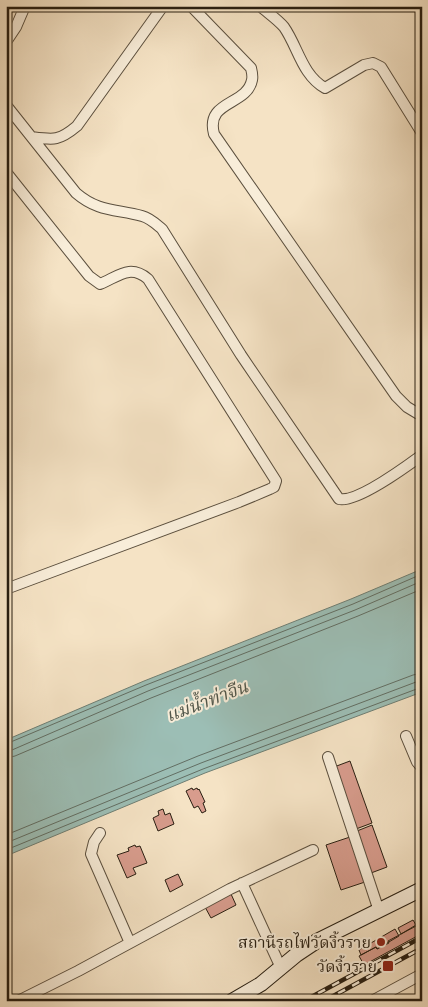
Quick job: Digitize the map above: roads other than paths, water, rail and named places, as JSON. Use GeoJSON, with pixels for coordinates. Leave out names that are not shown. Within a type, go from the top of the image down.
{"type":"FeatureCollection","features":[{"type":"Feature","properties":{"kind":"street"},"geometry":{"type":"LineString","coordinates":[[6,42],[16,27],[25,6]]}},
{"type":"Feature","properties":{"kind":"street"},"geometry":{"type":"LineString","coordinates":[[32,137],[50,140],[64,137],[77,126],[163,6]]}},
{"type":"Feature","properties":{"kind":"street"},"geometry":{"type":"LineString","coordinates":[[192,6],[251,68],[252,79],[244,93],[216,113],[212,124],[214,134],[396,396],[407,407],[422,416]]}},
{"type":"Feature","properties":{"kind":"street"},"geometry":{"type":"LineString","coordinates":[[260,6],[284,28],[310,77],[317,84],[325,88],[364,65],[373,63],[381,66],[422,133]]}},
{"type":"Feature","properties":{"kind":"street"},"geometry":{"type":"LineString","coordinates":[[6,105],[76,193],[86,201],[109,210],[143,216],[162,229],[241,355],[339,499],[342,500],[355,496],[380,483],[422,455]]}},
{"type":"Feature","properties":{"kind":"street"},"geometry":{"type":"LineString","coordinates":[[6,172],[89,276],[100,284],[130,270],[142,274],[148,279],[276,481],[273,487],[239,502],[6,589]]}},
{"type":"Feature","properties":{"kind":"street"},"geometry":{"type":"LineString","coordinates":[[406,736],[422,768]]}},
{"type":"Feature","properties":{"kind":"street"},"geometry":{"type":"LineString","coordinates":[[328,757],[379,911]]}},
{"type":"Feature","properties":{"kind":"street"},"geometry":{"type":"LineString","coordinates":[[100,833],[94,842],[90,854],[130,943]]}},
{"type":"Feature","properties":{"kind":"street"},"geometry":{"type":"LineString","coordinates":[[18,1001],[242,883],[314,850]]}},
{"type":"Feature","properties":{"kind":"street"},"geometry":{"type":"LineString","coordinates":[[242,883],[281,968]]}},
{"type":"Feature","properties":{"kind":"street"},"geometry":{"type":"LineString","coordinates":[[232,1001],[261,984],[317,942],[422,890]]}},
{"type":"Feature","properties":{"kind":"street"},"geometry":{"type":"LineString","coordinates":[[372,1001],[422,974]]}},
{"type":"Feature","properties":{"kind":"water","name":"แม่น้ำท่าจีน"},"geometry":{"type":"Polygon","coordinates":[[[422,569],[422,692],[205,773],[6,856],[6,740],[144,681],[422,569]]]}},
{"type":"Feature","properties":{"kind":"railway"},"geometry":{"type":"LineString","coordinates":[[304,1001],[422,937]]}},
{"type":"Feature","properties":{"kind":"railway"},"geometry":{"type":"LineString","coordinates":[[324,1001],[422,948]]}},
{"type":"Feature","properties":{"kind":"place","name":"สถานีรถไฟวัดงิ้วราย"},"geometry":{"type":"Point","coordinates":[381,942]}},
{"type":"Feature","properties":{"kind":"place","name":"วัดงิ้วราย"},"geometry":{"type":"Point","coordinates":[388,966]}}]}
